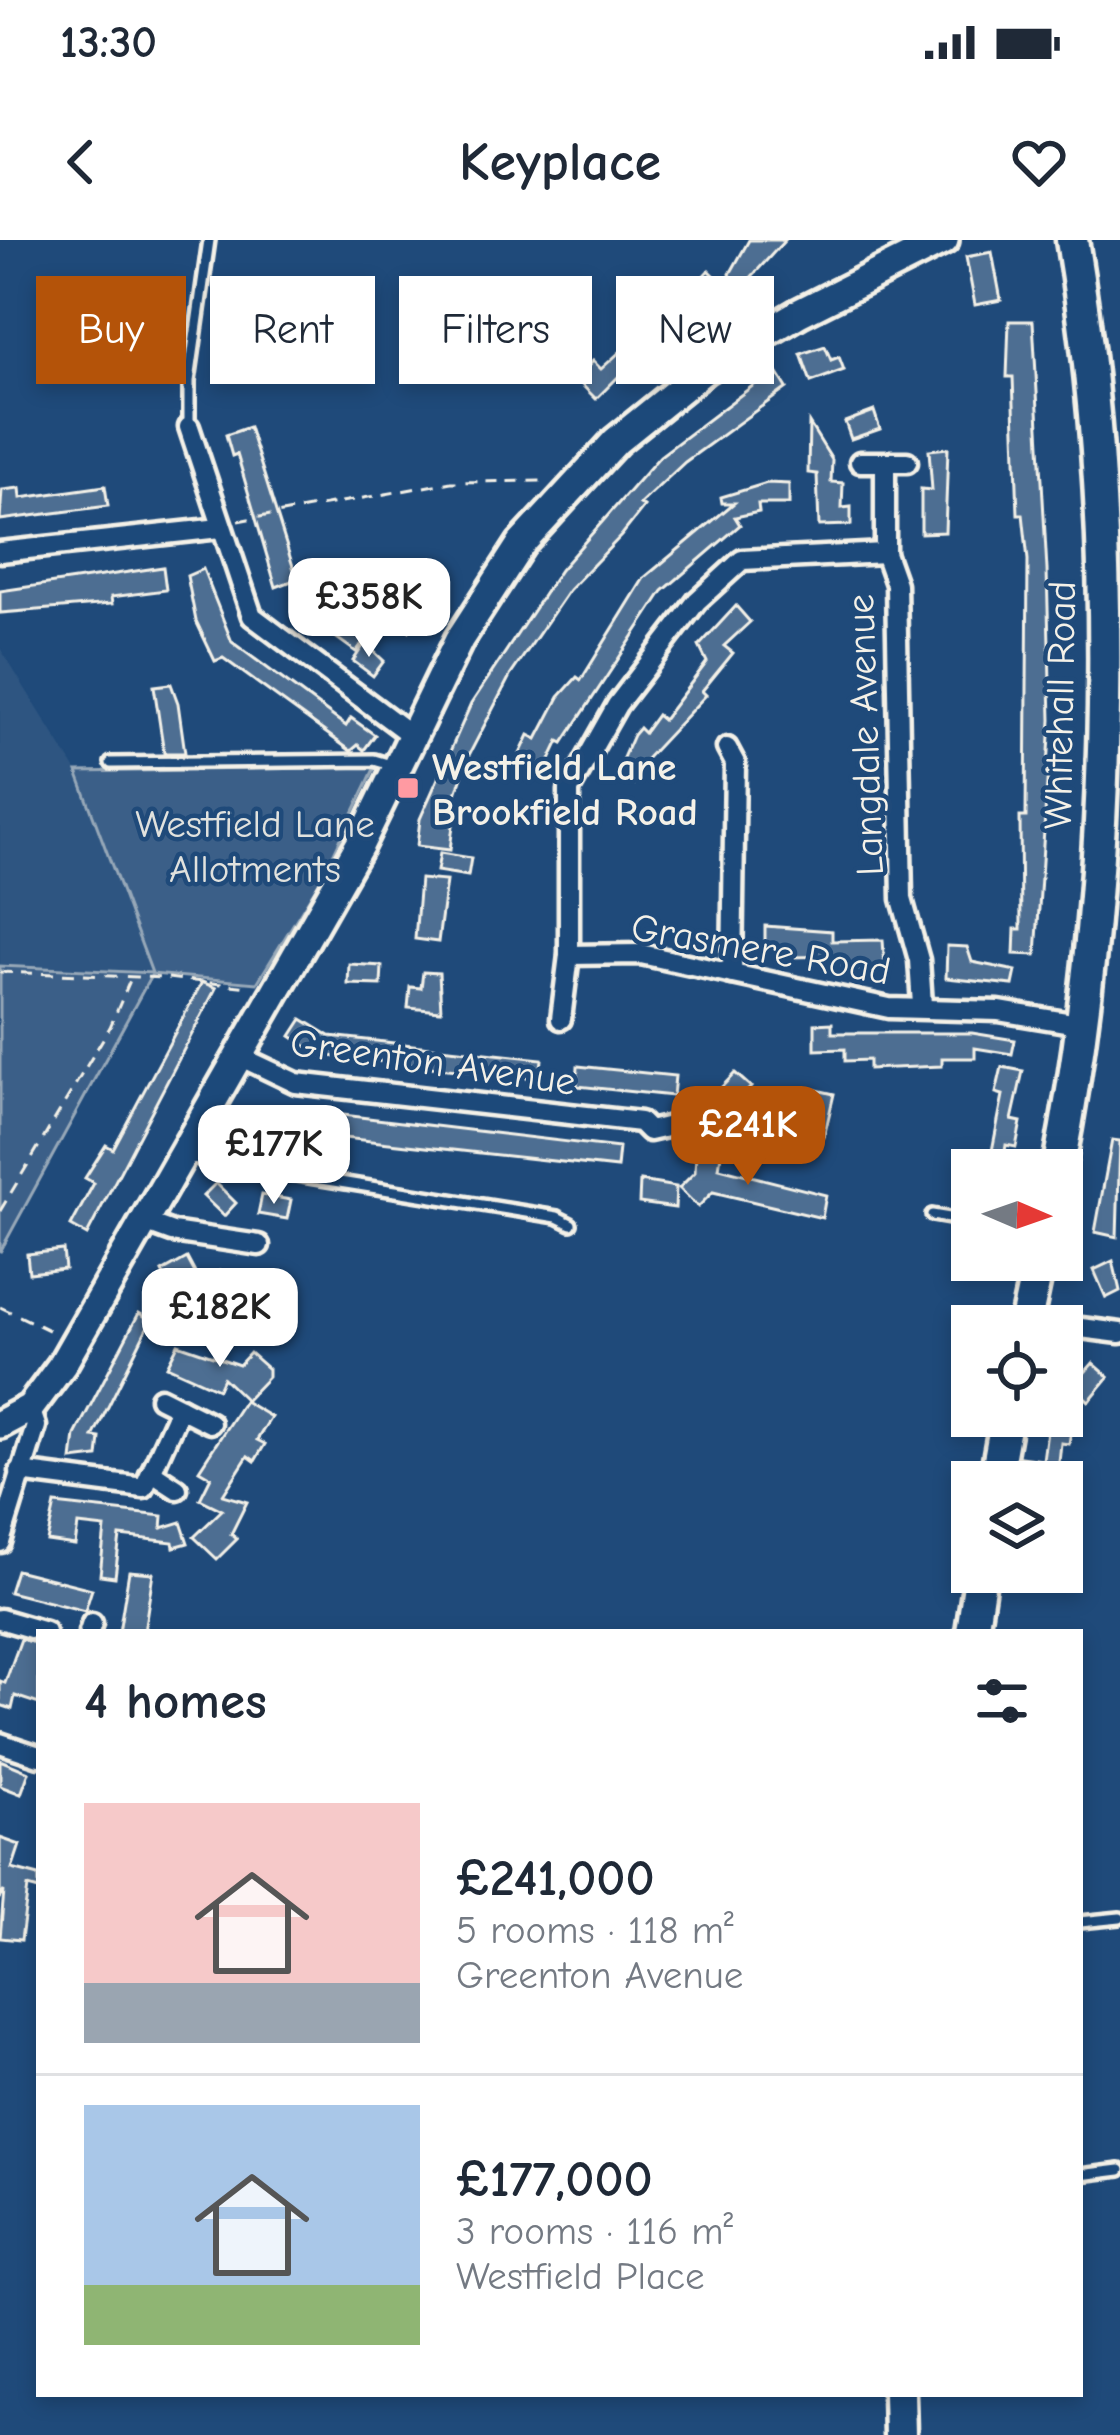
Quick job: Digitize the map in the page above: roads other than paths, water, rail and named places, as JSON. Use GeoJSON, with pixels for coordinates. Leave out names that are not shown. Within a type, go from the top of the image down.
{"type":"FeatureCollection","features":[{"type":"Feature","properties":{"kind":"highway","name":"Whitehall Road"},"geometry":{"type":"LineString","coordinates":[[1062,1149],[1084,1025],[1102,752],[1100,549],[1088,361],[1072,240]]}},
{"type":"Feature","properties":{"kind":"highway"},"geometry":{"type":"LineString","coordinates":[[972,1629],[978,1593]]}},
{"type":"Feature","properties":{"kind":"highway"},"geometry":{"type":"LineString","coordinates":[[899,2397],[900,2435]]}},
{"type":"Feature","properties":{"kind":"main road"},"geometry":{"type":"LineString","coordinates":[[0,1424],[30,1408],[75,1342],[350,862],[459,640],[521,544],[616,441],[705,369],[800,313],[944,240]]}},
{"type":"Feature","properties":{"kind":"street"},"geometry":{"type":"LineString","coordinates":[[189,428],[252,616],[411,735]]}},
{"type":"Feature","properties":{"kind":"street"},"geometry":{"type":"LineString","coordinates":[[860,462],[908,462]]}},
{"type":"Feature","properties":{"kind":"street","name":"Langdale Avenue"},"geometry":{"type":"LineString","coordinates":[[885,463],[885,553],[896,584],[902,899],[919,960],[922,1004]]}},
{"type":"Feature","properties":{"kind":"street"},"geometry":{"type":"LineString","coordinates":[[0,552],[220,528]]}},
{"type":"Feature","properties":{"kind":"street"},"geometry":{"type":"LineString","coordinates":[[561,1019],[569,955],[569,790],[616,705],[683,618],[742,560],[885,553]]}},
{"type":"Feature","properties":{"kind":"street"},"geometry":{"type":"LineString","coordinates":[[727,748],[734,764],[732,974]]}},
{"type":"Feature","properties":{"kind":"street","name":"Grasmere Road"},"geometry":{"type":"LineString","coordinates":[[569,955],[641,954],[889,1008],[922,1004],[1084,1025]]}},
{"type":"Feature","properties":{"kind":"street","name":"Greenton Avenue"},"geometry":{"type":"LineString","coordinates":[[237,1054],[296,1083],[640,1122],[650,1131],[671,1126],[766,1141],[781,1113]]}},
{"type":"Feature","properties":{"kind":"street"},"geometry":{"type":"LineString","coordinates":[[142,1221],[172,1232],[260,1245]]}},
{"type":"Feature","properties":{"kind":"street"},"geometry":{"type":"LineString","coordinates":[[1083,1329],[1120,1333]]}},
{"type":"Feature","properties":{"kind":"street"},"geometry":{"type":"LineString","coordinates":[[160,1397],[210,1423]]}},
{"type":"Feature","properties":{"kind":"street"},"geometry":{"type":"LineString","coordinates":[[0,1542],[36,1426],[30,1408]]}},
{"type":"Feature","properties":{"kind":"street"},"geometry":{"type":"LineString","coordinates":[[20,1472],[144,1488],[180,1408]]}},
{"type":"Feature","properties":{"kind":"street"},"geometry":{"type":"LineString","coordinates":[[151,1472],[177,1489]]}},
{"type":"Feature","properties":{"kind":"street"},"geometry":{"type":"LineString","coordinates":[[0,1619],[36,1629]]}},
{"type":"Feature","properties":{"kind":"street"},"geometry":{"type":"LineString","coordinates":[[0,1743],[36,1755]]}},
{"type":"Feature","properties":{"kind":"lane"},"geometry":{"type":"LineString","coordinates":[[189,428],[189,381],[209,240]]}},
{"type":"Feature","properties":{"kind":"lane"},"geometry":{"type":"LineString","coordinates":[[111,763],[374,760],[396,767]]}},
{"type":"Feature","properties":{"kind":"lane"},"geometry":{"type":"LineString","coordinates":[[179,1156],[556,1217],[571,1224]]}},
{"type":"Feature","properties":{"kind":"lane"},"geometry":{"type":"LineString","coordinates":[[932,1215],[951,1218]]}},
{"type":"Feature","properties":{"kind":"lane"},"geometry":{"type":"LineString","coordinates":[[1083,1922],[1120,1918]]}},
{"type":"Feature","properties":{"kind":"lane"},"geometry":{"type":"LineString","coordinates":[[1083,2175],[1120,2170]]}},
{"type":"Feature","properties":{"kind":"place","name":"Westfield Lane Brookfield Road"},"geometry":{"type":"Point","coordinates":[408,788]}},
{"type":"Feature","properties":{"kind":"park label","name":"Westfield Lane Allotments"},"geometry":{"type":"Point","coordinates":[255,846]}}]}
